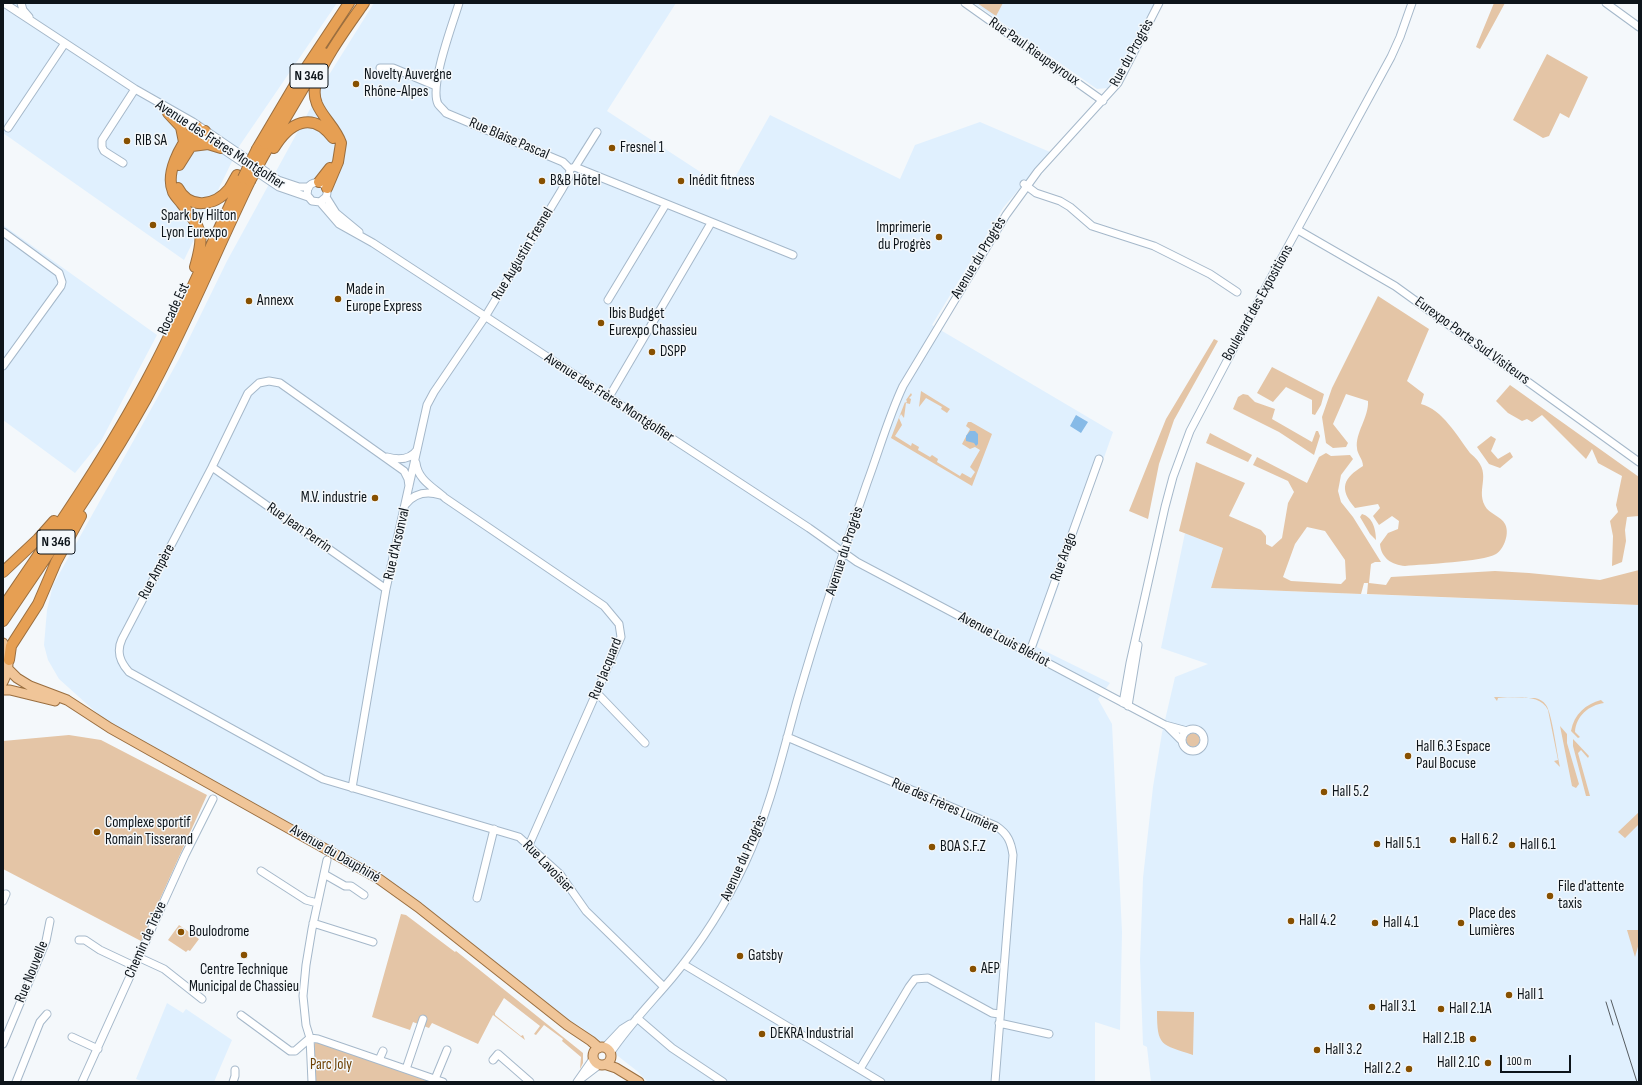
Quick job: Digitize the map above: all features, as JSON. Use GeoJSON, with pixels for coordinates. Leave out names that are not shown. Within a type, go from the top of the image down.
{"type":"FeatureCollection","features":[{"type":"Feature","properties":{"kind":"highway","name":"Rocade Est"},"geometry":{"type":"LineString","coordinates":[[3,607],[90,477],[149,375],[296,82],[349,3]]}},
{"type":"Feature","properties":{"kind":"highway","name":"Rocade Est"},"geometry":{"type":"LineString","coordinates":[[261,151],[359,3]]}},
{"type":"Feature","properties":{"kind":"highway"},"geometry":{"type":"LineString","coordinates":[[323,192],[338,162],[341,143],[318,105],[315,97],[315,88],[324,66],[337,43],[364,3]]}},
{"type":"Feature","properties":{"kind":"highway"},"geometry":{"type":"LineString","coordinates":[[168,113],[181,127],[188,144],[177,170],[176,184],[182,195],[194,203],[207,204],[219,199],[230,189],[246,179],[261,151],[279,140],[292,127],[305,122],[319,124],[328,132],[333,138],[337,151],[323,192]]}},
{"type":"Feature","properties":{"kind":"highway"},"geometry":{"type":"LineString","coordinates":[[190,292],[190,280],[200,245],[200,235],[195,222],[173,191],[171,180],[172,170],[188,144],[196,138],[200,129]]}},
{"type":"Feature","properties":{"kind":"highway"},"geometry":{"type":"LineString","coordinates":[[188,144],[208,144],[220,148]]}},
{"type":"Feature","properties":{"kind":"highway","name":"Rocade Est"},"geometry":{"type":"LineString","coordinates":[[3,621],[109,463],[168,357],[203,282],[210,277],[246,179]]}},
{"type":"Feature","properties":{"kind":"highway"},"geometry":{"type":"LineString","coordinates":[[8,665],[11,646],[38,604],[56,562],[107,472],[109,463]]}},
{"type":"Feature","properties":{"kind":"highway"},"geometry":{"type":"LineString","coordinates":[[3,572],[49,528],[84,480],[90,477]]}},
{"type":"Feature","properties":{"kind":"main road"},"geometry":{"type":"LineString","coordinates":[[3,643],[7,650],[8,665],[3,682]]}},
{"type":"Feature","properties":{"kind":"main road","name":"Avenue du Dauphiné"},"geometry":{"type":"LineString","coordinates":[[8,665],[17,678],[30,686],[67,700],[110,728],[379,879],[418,907],[566,1025],[591,1041],[602,1056],[638,1081]]}},
{"type":"Feature","properties":{"kind":"main road","name":"Avenue du Dauphiné"},"geometry":{"type":"LineString","coordinates":[[3,690],[38,696],[66,704],[85,712]]}},
{"type":"Feature","properties":{"kind":"street","name":"Avenue des Frères Montgolfier"},"geometry":{"type":"LineString","coordinates":[[4,3],[278,180],[299,187],[308,187],[312,183],[323,192],[336,213],[373,243],[809,528],[844,554]]}},
{"type":"Feature","properties":{"kind":"street"},"geometry":{"type":"LineString","coordinates":[[21,3],[23,10],[32,22]]}},
{"type":"Feature","properties":{"kind":"street"},"geometry":{"type":"LineString","coordinates":[[380,68],[393,68],[436,86],[440,65],[459,3]]}},
{"type":"Feature","properties":{"kind":"street","name":"Rue Paul Rieupeyroux"},"geometry":{"type":"LineString","coordinates":[[965,3],[1103,101]]}},
{"type":"Feature","properties":{"kind":"street","name":"Rue du Progrès"},"geometry":{"type":"LineString","coordinates":[[1103,101],[1118,83],[1125,71],[1159,3]]}},
{"type":"Feature","properties":{"kind":"street","name":"Boulevard des Expositions"},"geometry":{"type":"LineString","coordinates":[[1126,704],[1130,663],[1167,497],[1190,431],[1263,292],[1391,57],[1403,31],[1412,3]]}},
{"type":"Feature","properties":{"kind":"street"},"geometry":{"type":"LineString","coordinates":[[1606,3],[1639,27]]}},
{"type":"Feature","properties":{"kind":"street"},"geometry":{"type":"LineString","coordinates":[[8,128],[65,43]]}},
{"type":"Feature","properties":{"kind":"street","name":"Rue Blaise Pascal"},"geometry":{"type":"LineString","coordinates":[[436,86],[438,104],[446,113],[563,162],[572,168],[793,255]]}},
{"type":"Feature","properties":{"kind":"street","name":"Avenue des Frères Montgolfier"},"geometry":{"type":"LineString","coordinates":[[136,89],[168,113],[200,129],[220,148],[279,187],[308,197],[312,201],[323,192]]}},
{"type":"Feature","properties":{"kind":"street"},"geometry":{"type":"LineString","coordinates":[[123,163],[104,151],[102,147],[102,140],[136,89]]}},
{"type":"Feature","properties":{"kind":"street","name":"Avenue du Progrès"},"geometry":{"type":"LineString","coordinates":[[578,1081],[664,987],[683,964],[720,910],[745,863],[767,806],[814,644],[888,421],[903,386],[1025,184],[1103,101]]}},
{"type":"Feature","properties":{"kind":"street","name":"Rue Augustin Fresnel"},"geometry":{"type":"LineString","coordinates":[[485,317],[570,177],[572,168],[598,132]]}},
{"type":"Feature","properties":{"kind":"street"},"geometry":{"type":"LineString","coordinates":[[1025,184],[1036,193],[1060,201],[1070,207],[1092,226],[1154,246],[1210,274],[1237,292]]}},
{"type":"Feature","properties":{"kind":"street","name":"Avenue des Frères Montgolfier"},"geometry":{"type":"LineString","coordinates":[[308,187],[308,197]]}},
{"type":"Feature","properties":{"kind":"street"},"geometry":{"type":"LineString","coordinates":[[608,300],[666,204]]}},
{"type":"Feature","properties":{"kind":"street"},"geometry":{"type":"LineString","coordinates":[[609,398],[711,223]]}},
{"type":"Feature","properties":{"kind":"street","name":"Eurexpo Porte Sud Visiteurs"},"geometry":{"type":"LineString","coordinates":[[1298,230],[1396,286],[1639,462]]}},
{"type":"Feature","properties":{"kind":"street"},"geometry":{"type":"LineString","coordinates":[[3,232],[59,272],[62,282],[61,286],[3,366]]}},
{"type":"Feature","properties":{"kind":"street","name":"Rue d'Arsonval"},"geometry":{"type":"LineString","coordinates":[[352,788],[386,589],[406,505],[427,405],[434,392],[485,317]]}},
{"type":"Feature","properties":{"kind":"street","name":"Rue Ampère"},"geometry":{"type":"LineString","coordinates":[[352,788],[314,775],[129,672],[120,661],[118,654],[122,638],[212,468],[248,393],[259,383],[269,381],[280,383],[404,471],[408,479],[409,486]]}},
{"type":"Feature","properties":{"kind":"street","name":"Rue Ampère"},"geometry":{"type":"LineString","coordinates":[[384,456],[391,458],[406,458],[411,456],[417,449]]}},
{"type":"Feature","properties":{"kind":"street","name":"Rue Jacquard"},"geometry":{"type":"LineString","coordinates":[[416,458],[416,468],[422,478],[445,498],[604,606],[619,624],[621,637],[529,845]]}},
{"type":"Feature","properties":{"kind":"street","name":"Rue Arago"},"geometry":{"type":"LineString","coordinates":[[1029,654],[1099,459]]}},
{"type":"Feature","properties":{"kind":"street","name":"Rue Jean Perrin"},"geometry":{"type":"LineString","coordinates":[[212,468],[386,589]]}},
{"type":"Feature","properties":{"kind":"street","name":"Rue Jacquard"},"geometry":{"type":"LineString","coordinates":[[406,505],[412,498],[425,492],[445,498]]}},
{"type":"Feature","properties":{"kind":"street","name":"Avenue Louis Blériot"},"geometry":{"type":"LineString","coordinates":[[844,554],[1029,654],[1165,725],[1187,732]]}},
{"type":"Feature","properties":{"kind":"street"},"geometry":{"type":"LineString","coordinates":[[597,693],[645,743]]}},
{"type":"Feature","properties":{"kind":"street","name":"Avenue Louis Blériot"},"geometry":{"type":"LineString","coordinates":[[1165,725],[1182,741]]}},
{"type":"Feature","properties":{"kind":"street"},"geometry":{"type":"LineString","coordinates":[[1192,730],[1198,731],[1202,735],[1203,743],[1198,749],[1192,751],[1186,748],[1182,741],[1187,732],[1192,730]]}},
{"type":"Feature","properties":{"kind":"street","name":"Rue des Frères Lumière"},"geometry":{"type":"LineString","coordinates":[[787,737],[996,826],[1004,831],[1012,845],[1013,855],[994,1082]]}},
{"type":"Feature","properties":{"kind":"street","name":"Rue Lavoisier"},"geometry":{"type":"LineString","coordinates":[[352,788],[519,837],[560,874],[586,911],[664,987]]}},
{"type":"Feature","properties":{"kind":"street","name":"Chemin de Trève"},"geometry":{"type":"LineString","coordinates":[[82,1082],[191,841],[212,799]]}},
{"type":"Feature","properties":{"kind":"street"},"geometry":{"type":"LineString","coordinates":[[477,898],[494,829]]}},
{"type":"Feature","properties":{"kind":"street"},"geometry":{"type":"LineString","coordinates":[[312,1082],[310,1038],[306,1026],[303,996],[306,965],[313,923],[327,860]]}},
{"type":"Feature","properties":{"kind":"street"},"geometry":{"type":"LineString","coordinates":[[260,871],[306,900],[317,903]]}},
{"type":"Feature","properties":{"kind":"street"},"geometry":{"type":"LineString","coordinates":[[324,874],[345,886],[351,886],[364,895]]}},
{"type":"Feature","properties":{"kind":"street"},"geometry":{"type":"LineString","coordinates":[[3,901],[6,894]]}},
{"type":"Feature","properties":{"kind":"street","name":"Rue Nouvelle"},"geometry":{"type":"LineString","coordinates":[[3,1044],[46,940],[50,921]]}},
{"type":"Feature","properties":{"kind":"street"},"geometry":{"type":"LineString","coordinates":[[313,923],[373,942]]}},
{"type":"Feature","properties":{"kind":"street"},"geometry":{"type":"LineString","coordinates":[[78,940],[85,940],[100,950],[134,966]]}},
{"type":"Feature","properties":{"kind":"street"},"geometry":{"type":"LineString","coordinates":[[138,957],[164,969],[202,999]]}},
{"type":"Feature","properties":{"kind":"street"},"geometry":{"type":"LineString","coordinates":[[683,964],[881,1082]]}},
{"type":"Feature","properties":{"kind":"street"},"geometry":{"type":"LineString","coordinates":[[860,1069],[909,986],[915,979],[928,978],[992,1013],[1000,1014]]}},
{"type":"Feature","properties":{"kind":"street"},"geometry":{"type":"LineString","coordinates":[[16,1082],[40,1022],[47,1014]]}},
{"type":"Feature","properties":{"kind":"street"},"geometry":{"type":"LineString","coordinates":[[241,1015],[290,1051],[295,1051],[310,1038],[318,1039],[443,1082]]}},
{"type":"Feature","properties":{"kind":"street"},"geometry":{"type":"LineString","coordinates":[[406,1069],[424,1019]]}},
{"type":"Feature","properties":{"kind":"street"},"geometry":{"type":"LineString","coordinates":[[634,1020],[672,1048],[723,1082]]}},
{"type":"Feature","properties":{"kind":"street"},"geometry":{"type":"LineString","coordinates":[[999,1023],[1049,1034]]}},
{"type":"Feature","properties":{"kind":"street"},"geometry":{"type":"LineString","coordinates":[[72,1037],[98,1049]]}},
{"type":"Feature","properties":{"kind":"street"},"geometry":{"type":"LineString","coordinates":[[435,1079],[447,1050]]}},
{"type":"Feature","properties":{"kind":"street"},"geometry":{"type":"LineString","coordinates":[[379,1060],[383,1051]]}},
{"type":"Feature","properties":{"kind":"street"},"geometry":{"type":"LineString","coordinates":[[493,1060],[498,1054],[530,1082]]}},
{"type":"Feature","properties":{"kind":"street"},"geometry":{"type":"LineString","coordinates":[[232,1082],[235,1076],[235,1070]]}},
{"type":"Feature","properties":{"kind":"shaded area"},"geometry":{"type":"Polygon","coordinates":[[[3,3],[337,3],[240,145],[184,260],[3,133],[3,3]]]}},
{"type":"Feature","properties":{"kind":"shaded area"},"geometry":{"type":"Polygon","coordinates":[[[374,3],[676,3],[607,111],[728,190],[770,115],[900,179],[915,145],[980,122],[1050,152],[1003,208],[932,325],[1113,432],[1037,647],[1110,683],[1098,699],[1112,724],[1122,932],[1120,1030],[1095,1022],[1095,1082],[648,1082],[637,1071],[581,1027],[570,1021],[400,889],[347,855],[125,734],[98,714],[59,679],[48,660],[44,645],[47,610],[53,585],[179,359],[227,261],[327,78],[374,3]]]}},
{"type":"Feature","properties":{"kind":"shaded area"},"geometry":{"type":"Polygon","coordinates":[[[974,3],[1155,3],[1108,88],[1097,89],[974,3]]]}},
{"type":"Feature","properties":{"kind":"shaded area"},"geometry":{"type":"Polygon","coordinates":[[[3,225],[157,335],[101,441],[75,473],[3,420],[3,225]]]}},
{"type":"Feature","properties":{"kind":"shaded area"},"geometry":{"type":"Polygon","coordinates":[[[1185,533],[1223,548],[1211,588],[1639,605],[1639,1082],[1151,1082],[1147,1047],[1143,1045],[1140,960],[1143,878],[1153,787],[1162,733],[1175,677],[1208,664],[1161,648],[1185,533]]]}},
{"type":"Feature","properties":{"kind":"shaded area"},"geometry":{"type":"Polygon","coordinates":[[[167,1003],[183,1013],[186,1009],[232,1040],[214,1082],[144,1082],[136,1079],[167,1003]]]}},
{"type":"Feature","properties":{"kind":"green space"},"geometry":{"type":"Polygon","coordinates":[[[977,3],[1003,3],[996,16],[977,3]]]}},
{"type":"Feature","properties":{"kind":"green space"},"geometry":{"type":"Polygon","coordinates":[[[1494,3],[1505,3],[1480,49],[1476,47],[1494,3]]]}},
{"type":"Feature","properties":{"kind":"green space"},"geometry":{"type":"Polygon","coordinates":[[[1547,54],[1588,77],[1569,118],[1560,113],[1549,136],[1543,138],[1513,120],[1547,54]]]}},
{"type":"Feature","properties":{"kind":"green space"},"geometry":{"type":"Polygon","coordinates":[[[1378,296],[1429,329],[1407,381],[1424,394],[1421,404],[1429,407],[1443,417],[1481,467],[1483,474],[1482,493],[1485,506],[1489,511],[1503,521],[1507,532],[1504,545],[1496,554],[1479,559],[1452,562],[1405,566],[1396,564],[1385,557],[1382,553],[1380,544],[1388,533],[1398,529],[1399,521],[1392,516],[1379,525],[1373,516],[1380,508],[1378,504],[1355,508],[1346,495],[1345,489],[1348,479],[1363,466],[1357,450],[1357,442],[1368,407],[1368,401],[1346,394],[1333,424],[1348,443],[1346,447],[1333,448],[1326,443],[1322,417],[1332,388],[1378,296]]]}},
{"type":"Feature","properties":{"kind":"green space"},"geometry":{"type":"Polygon","coordinates":[[[1214,339],[1218,341],[1174,420],[1159,464],[1148,519],[1129,511],[1166,419],[1214,339]]]}},
{"type":"Feature","properties":{"kind":"green space"},"geometry":{"type":"Polygon","coordinates":[[[1272,367],[1324,394],[1321,405],[1315,415],[1312,414],[1312,400],[1286,387],[1273,402],[1257,393],[1272,367]]]}},
{"type":"Feature","properties":{"kind":"green space"},"geometry":{"type":"Polygon","coordinates":[[[1510,385],[1639,477],[1639,516],[1627,517],[1625,530],[1626,541],[1622,562],[1612,566],[1613,536],[1610,521],[1618,512],[1616,505],[1622,476],[1598,463],[1592,449],[1586,459],[1542,415],[1532,422],[1527,419],[1522,421],[1508,413],[1496,401],[1510,385]]]}},
{"type":"Feature","properties":{"kind":"green space"},"geometry":{"type":"Polygon","coordinates":[[[921,391],[950,409],[947,413],[941,409],[942,407],[926,398],[919,407],[921,391]]]}},
{"type":"Feature","properties":{"kind":"green space"},"geometry":{"type":"Polygon","coordinates":[[[911,393],[912,395],[909,398],[911,399],[910,404],[906,403],[906,400],[911,393]]]}},
{"type":"Feature","properties":{"kind":"green space"},"geometry":{"type":"Polygon","coordinates":[[[1243,394],[1248,395],[1255,402],[1275,409],[1272,419],[1312,442],[1316,431],[1318,431],[1320,436],[1314,455],[1279,432],[1233,409],[1238,397],[1243,394]]]}},
{"type":"Feature","properties":{"kind":"green space"},"geometry":{"type":"Polygon","coordinates":[[[905,402],[904,418],[901,414],[899,418],[902,425],[895,436],[911,446],[912,443],[919,447],[918,450],[930,457],[932,455],[938,459],[937,462],[960,476],[962,473],[971,478],[975,472],[970,467],[980,450],[975,447],[970,449],[962,444],[970,429],[966,426],[968,422],[971,422],[992,434],[972,486],[891,438],[905,402]]]}},
{"type":"Feature","properties":{"kind":"green space"},"geometry":{"type":"Polygon","coordinates":[[[1210,433],[1252,455],[1248,462],[1206,443],[1210,433]]]}},
{"type":"Feature","properties":{"kind":"green space"},"geometry":{"type":"Polygon","coordinates":[[[1491,436],[1496,439],[1491,451],[1498,459],[1510,452],[1513,457],[1500,468],[1489,464],[1477,447],[1491,436]]]}},
{"type":"Feature","properties":{"kind":"green space"},"geometry":{"type":"Polygon","coordinates":[[[1326,453],[1331,456],[1350,455],[1353,459],[1341,475],[1338,491],[1341,502],[1353,517],[1381,562],[1371,564],[1369,583],[1386,585],[1391,577],[1495,571],[1600,580],[1639,570],[1639,605],[1367,594],[1368,583],[1364,583],[1361,594],[1211,588],[1223,548],[1179,531],[1196,462],[1245,483],[1229,516],[1261,530],[1266,536],[1266,544],[1272,547],[1282,538],[1288,503],[1294,492],[1288,481],[1253,465],[1257,457],[1307,483],[1319,457],[1326,453]],[[1307,527],[1295,544],[1283,577],[1291,581],[1341,584],[1346,579],[1345,560],[1325,531],[1307,527]]]}},
{"type":"Feature","properties":{"kind":"green space"},"geometry":{"type":"Polygon","coordinates":[[[1362,514],[1369,518],[1373,524],[1376,540],[1370,534],[1360,517],[1362,514]]]}},
{"type":"Feature","properties":{"kind":"green space"},"geometry":{"type":"Polygon","coordinates":[[[1494,697],[1512,697],[1498,698],[1497,701],[1494,697]]]}},
{"type":"Feature","properties":{"kind":"green space"},"geometry":{"type":"Polygon","coordinates":[[[1527,698],[1535,698],[1543,701],[1548,709],[1560,767],[1554,761],[1558,760],[1548,710],[1539,701],[1527,698]]]}},
{"type":"Feature","properties":{"kind":"green space"},"geometry":{"type":"Polygon","coordinates":[[[1601,700],[1604,703],[1593,706],[1581,716],[1575,732],[1580,737],[1578,738],[1571,731],[1578,715],[1590,704],[1601,700]]]}},
{"type":"Feature","properties":{"kind":"green space"},"geometry":{"type":"Polygon","coordinates":[[[1560,726],[1567,734],[1567,743],[1579,784],[1576,788],[1572,786],[1560,726]]]}},
{"type":"Feature","properties":{"kind":"green space"},"geometry":{"type":"Polygon","coordinates":[[[1193,733],[1198,735],[1200,740],[1198,745],[1193,747],[1188,745],[1186,740],[1188,735],[1193,733]]]}},
{"type":"Feature","properties":{"kind":"green space","name":"Complexe sportif Romain Tisserand"},"geometry":{"type":"Polygon","coordinates":[[[69,735],[101,740],[207,795],[141,941],[3,869],[3,741],[69,735]]]}},
{"type":"Feature","properties":{"kind":"green space"},"geometry":{"type":"Polygon","coordinates":[[[1573,739],[1589,756],[1588,758],[1581,750],[1578,753],[1590,796],[1586,796],[1573,746],[1573,739]]]}},
{"type":"Feature","properties":{"kind":"green space"},"geometry":{"type":"Polygon","coordinates":[[[1639,812],[1639,824],[1625,838],[1618,832],[1639,812]]]}},
{"type":"Feature","properties":{"kind":"green space"},"geometry":{"type":"Polygon","coordinates":[[[401,914],[406,915],[455,952],[456,951],[583,1053],[583,1063],[580,1069],[581,1057],[562,1041],[563,1039],[544,1025],[536,1035],[534,1034],[540,1026],[504,998],[495,1015],[521,1036],[523,1035],[525,1040],[493,1015],[478,1044],[432,1023],[429,1028],[413,1022],[410,1030],[372,1017],[401,914]]]}},
{"type":"Feature","properties":{"kind":"green space","name":"Boulodrome"},"geometry":{"type":"Polygon","coordinates":[[[179,925],[199,939],[190,951],[188,950],[186,952],[168,940],[179,925]]]}},
{"type":"Feature","properties":{"kind":"green space"},"geometry":{"type":"Polygon","coordinates":[[[1627,930],[1639,930],[1639,943],[1635,957],[1627,930]]]}},
{"type":"Feature","properties":{"kind":"green space"},"geometry":{"type":"Polygon","coordinates":[[[1157,1011],[1194,1012],[1193,1055],[1174,1049],[1163,1042],[1158,1032],[1157,1011]]]}},
{"type":"Feature","properties":{"kind":"green space","name":"Parc Joly"},"geometry":{"type":"Polygon","coordinates":[[[315,1043],[319,1043],[433,1082],[315,1082],[313,1046],[315,1043]]]}},
{"type":"Feature","properties":{"kind":"water"},"geometry":{"type":"Polygon","coordinates":[[[1076,415],[1088,422],[1081,433],[1070,426],[1076,415]]]}},
{"type":"Feature","properties":{"kind":"water"},"geometry":{"type":"Polygon","coordinates":[[[970,431],[975,431],[978,434],[978,444],[976,446],[974,443],[966,441],[966,436],[970,431]]]}},
{"type":"Feature","properties":{"kind":"tram line"},"geometry":{"type":"LineString","coordinates":[[1611,1000],[1637,1082]]}},
{"type":"Feature","properties":{"kind":"tram line"},"geometry":{"type":"LineString","coordinates":[[1606,1002],[1613,1025]]}},
{"type":"Feature","properties":{"kind":"place","name":"Novelty Auvergne Rhône-Alpes"},"geometry":{"type":"Point","coordinates":[356,84]}},
{"type":"Feature","properties":{"kind":"place","name":"RIB SA"},"geometry":{"type":"Point","coordinates":[127,141]}},
{"type":"Feature","properties":{"kind":"place","name":"Fresnel 1"},"geometry":{"type":"Point","coordinates":[612,148]}},
{"type":"Feature","properties":{"kind":"place","name":"B&B Hôtel"},"geometry":{"type":"Point","coordinates":[542,181]}},
{"type":"Feature","properties":{"kind":"place","name":"Inédit fitness"},"geometry":{"type":"Point","coordinates":[681,181]}},
{"type":"Feature","properties":{"kind":"place","name":"Spark by Hilton Lyon Eurexpo"},"geometry":{"type":"Point","coordinates":[153,225]}},
{"type":"Feature","properties":{"kind":"place","name":"Imprimerie du Progrès"},"geometry":{"type":"Point","coordinates":[939,237]}},
{"type":"Feature","properties":{"kind":"place","name":"Made in Europe Express"},"geometry":{"type":"Point","coordinates":[338,299]}},
{"type":"Feature","properties":{"kind":"place","name":"Annexx"},"geometry":{"type":"Point","coordinates":[249,301]}},
{"type":"Feature","properties":{"kind":"place","name":"Ibis Budget Eurexpo Chassieu"},"geometry":{"type":"Point","coordinates":[601,323]}},
{"type":"Feature","properties":{"kind":"place","name":"DSPP"},"geometry":{"type":"Point","coordinates":[652,352]}},
{"type":"Feature","properties":{"kind":"place","name":"M.V. industrie"},"geometry":{"type":"Point","coordinates":[375,498]}},
{"type":"Feature","properties":{"kind":"place","name":"Hall 6.3 Espace Paul Bocuse"},"geometry":{"type":"Point","coordinates":[1408,756]}},
{"type":"Feature","properties":{"kind":"place","name":"Hall 5.2"},"geometry":{"type":"Point","coordinates":[1324,792]}},
{"type":"Feature","properties":{"kind":"place","name":"Complexe sportif Romain Tisserand"},"geometry":{"type":"Point","coordinates":[97,832]}},
{"type":"Feature","properties":{"kind":"place","name":"Hall 6.2"},"geometry":{"type":"Point","coordinates":[1453,840]}},
{"type":"Feature","properties":{"kind":"place","name":"Hall 5.1"},"geometry":{"type":"Point","coordinates":[1377,844]}},
{"type":"Feature","properties":{"kind":"place","name":"Hall 6.1"},"geometry":{"type":"Point","coordinates":[1512,845]}},
{"type":"Feature","properties":{"kind":"place","name":"BOA S.F.Z"},"geometry":{"type":"Point","coordinates":[932,847]}},
{"type":"Feature","properties":{"kind":"place","name":"File d'attente taxis"},"geometry":{"type":"Point","coordinates":[1550,896]}},
{"type":"Feature","properties":{"kind":"place","name":"Hall 4.2"},"geometry":{"type":"Point","coordinates":[1291,921]}},
{"type":"Feature","properties":{"kind":"place","name":"Hall 4.1"},"geometry":{"type":"Point","coordinates":[1375,923]}},
{"type":"Feature","properties":{"kind":"place","name":"Place des Lumières"},"geometry":{"type":"Point","coordinates":[1461,923]}},
{"type":"Feature","properties":{"kind":"place","name":"Boulodrome"},"geometry":{"type":"Point","coordinates":[181,932]}},
{"type":"Feature","properties":{"kind":"place","name":"Centre Technique Municipal de Chassieu"},"geometry":{"type":"Point","coordinates":[244,955]}},
{"type":"Feature","properties":{"kind":"place","name":"Gatsby"},"geometry":{"type":"Point","coordinates":[740,956]}},
{"type":"Feature","properties":{"kind":"place","name":"AEP"},"geometry":{"type":"Point","coordinates":[973,969]}},
{"type":"Feature","properties":{"kind":"place","name":"Hall 1"},"geometry":{"type":"Point","coordinates":[1509,995]}},
{"type":"Feature","properties":{"kind":"place","name":"Hall 3.1"},"geometry":{"type":"Point","coordinates":[1372,1007]}},
{"type":"Feature","properties":{"kind":"place","name":"Hall 2.1A"},"geometry":{"type":"Point","coordinates":[1441,1009]}},
{"type":"Feature","properties":{"kind":"place","name":"DEKRA Industrial"},"geometry":{"type":"Point","coordinates":[762,1034]}},
{"type":"Feature","properties":{"kind":"place","name":"Hall 2.1B"},"geometry":{"type":"Point","coordinates":[1473,1039]}},
{"type":"Feature","properties":{"kind":"place","name":"Hall 3.2"},"geometry":{"type":"Point","coordinates":[1317,1050]}},
{"type":"Feature","properties":{"kind":"place","name":"Hall 2.1C"},"geometry":{"type":"Point","coordinates":[1488,1063]}},
{"type":"Feature","properties":{"kind":"place","name":"Hall 2.2"},"geometry":{"type":"Point","coordinates":[1409,1069]}}]}
